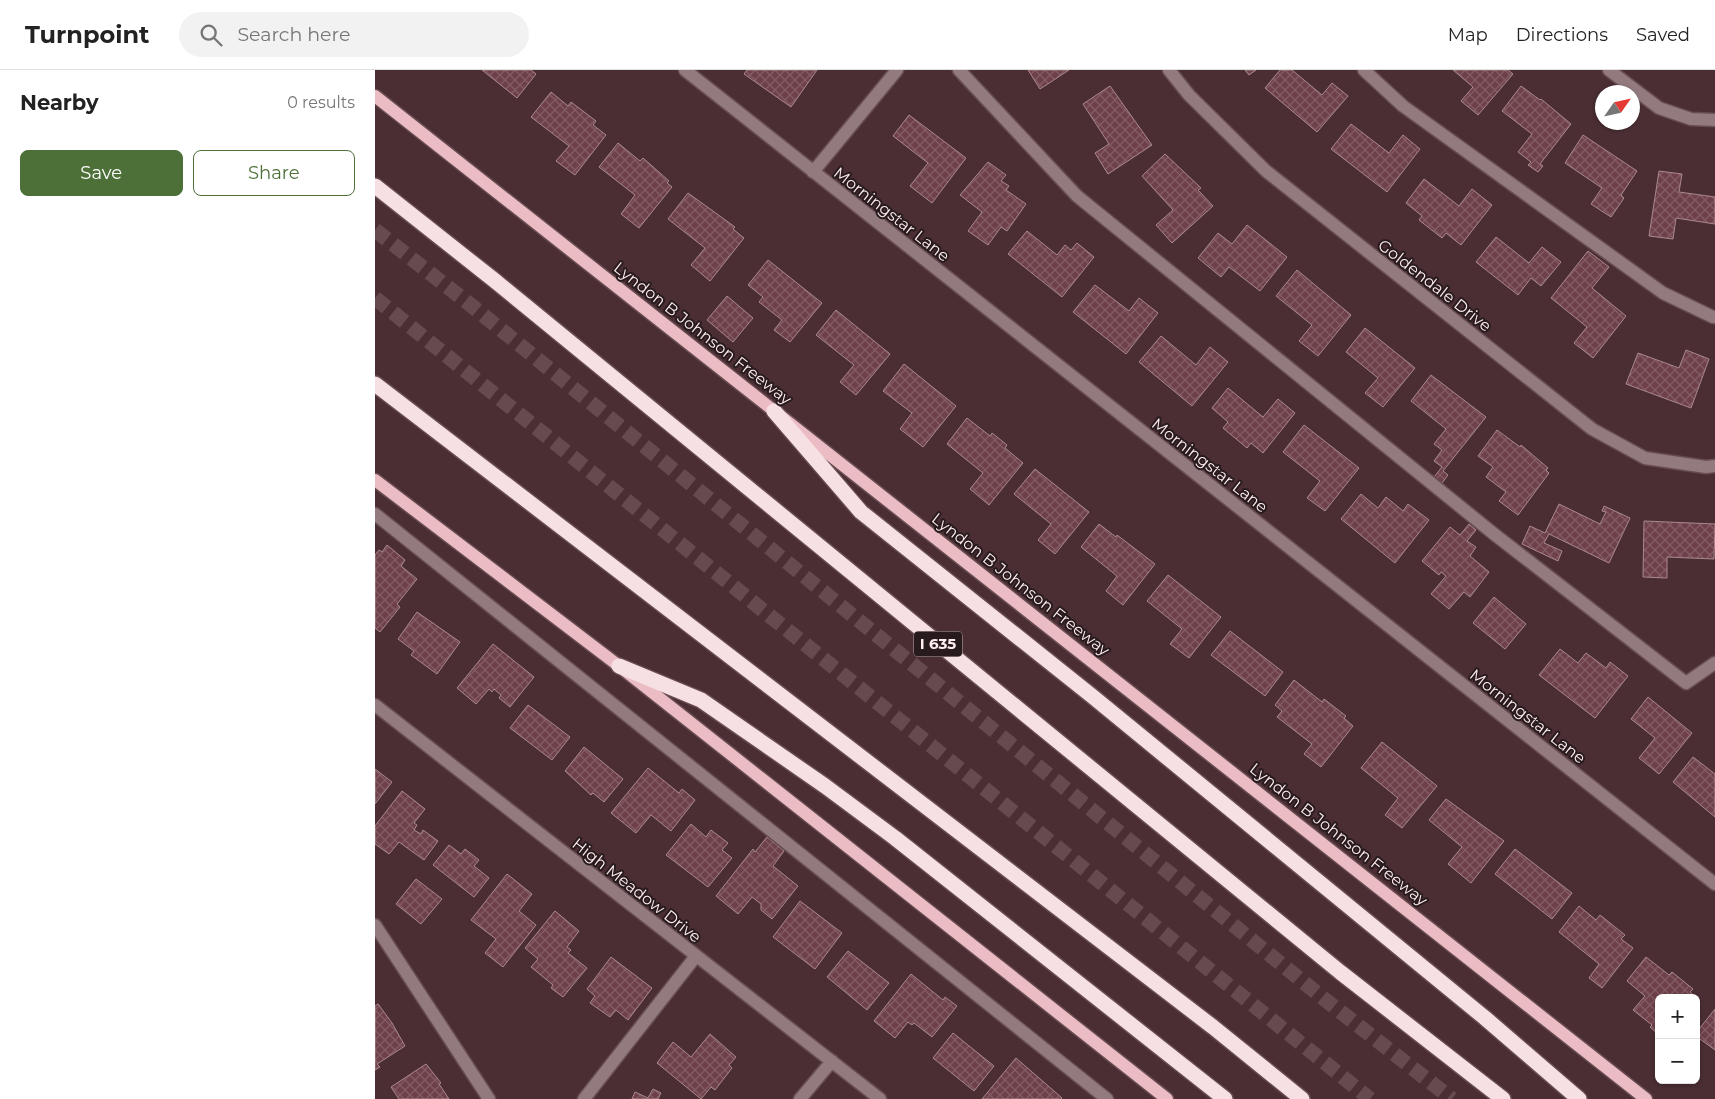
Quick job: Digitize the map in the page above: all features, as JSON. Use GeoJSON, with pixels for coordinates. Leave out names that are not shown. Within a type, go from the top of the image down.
{"type":"FeatureCollection","features":[{"type":"Feature","properties":{"kind":"highway","name":"I 635"},"geometry":{"type":"LineString","coordinates":[[375,186],[502,286],[1340,972],[1503,1099]]}},
{"type":"Feature","properties":{"kind":"highway"},"geometry":{"type":"LineString","coordinates":[[375,384],[1213,1027],[1302,1099]]}},
{"type":"Feature","properties":{"kind":"highway"},"geometry":{"type":"LineString","coordinates":[[773,411],[861,512],[1108,709],[1485,1018],[1579,1099]]}},
{"type":"Feature","properties":{"kind":"highway"},"geometry":{"type":"LineString","coordinates":[[619,666],[701,700],[825,786],[895,838],[1225,1099]]}},
{"type":"Feature","properties":{"kind":"main road","name":"Lyndon B Johnson Freeway"},"geometry":{"type":"LineString","coordinates":[[375,96],[1646,1099]]}},
{"type":"Feature","properties":{"kind":"main road"},"geometry":{"type":"LineString","coordinates":[[375,480],[619,666],[1167,1099]]}},
{"type":"Feature","properties":{"kind":"street","name":"Morningstar Lane"},"geometry":{"type":"LineString","coordinates":[[685,70],[1715,884]]}},
{"type":"Feature","properties":{"kind":"street"},"geometry":{"type":"LineString","coordinates":[[813,172],[897,70]]}},
{"type":"Feature","properties":{"kind":"street"},"geometry":{"type":"LineString","coordinates":[[959,70],[1077,196],[1494,534],[1686,682],[1715,663]]}},
{"type":"Feature","properties":{"kind":"street","name":"Goldendale Drive"},"geometry":{"type":"LineString","coordinates":[[1169,70],[1189,96],[1266,171],[1592,429],[1645,458],[1706,467],[1715,466]]}},
{"type":"Feature","properties":{"kind":"street"},"geometry":{"type":"LineString","coordinates":[[1364,70],[1403,106],[1663,293],[1715,317]]}},
{"type":"Feature","properties":{"kind":"street"},"geometry":{"type":"LineString","coordinates":[[1609,70],[1659,108],[1691,119],[1715,120]]}},
{"type":"Feature","properties":{"kind":"street"},"geometry":{"type":"LineString","coordinates":[[375,514],[1107,1099]]}},
{"type":"Feature","properties":{"kind":"street","name":"High Meadow Drive"},"geometry":{"type":"LineString","coordinates":[[375,705],[880,1099]]}},
{"type":"Feature","properties":{"kind":"street"},"geometry":{"type":"LineString","coordinates":[[375,925],[489,1099]]}},
{"type":"Feature","properties":{"kind":"street"},"geometry":{"type":"LineString","coordinates":[[584,1099],[696,956]]}},
{"type":"Feature","properties":{"kind":"street"},"geometry":{"type":"LineString","coordinates":[[800,1099],[832,1061]]}},
{"type":"Feature","properties":{"kind":"building"},"geometry":{"type":"Polygon","coordinates":[[[482,70],[531,70],[536,74],[517,98],[482,70]]]}},
{"type":"Feature","properties":{"kind":"building"},"geometry":{"type":"Polygon","coordinates":[[[747,70],[817,70],[791,107],[744,74],[747,70]]]}},
{"type":"Feature","properties":{"kind":"building"},"geometry":{"type":"Polygon","coordinates":[[[1028,70],[1069,70],[1040,89],[1028,70]]]}},
{"type":"Feature","properties":{"kind":"building"},"geometry":{"type":"Polygon","coordinates":[[[1245,70],[1256,70],[1249,75],[1245,70]]]}},
{"type":"Feature","properties":{"kind":"building"},"geometry":{"type":"Polygon","coordinates":[[[1280,70],[1292,70],[1322,95],[1332,83],[1348,96],[1317,132],[1265,88],[1280,70]]]}},
{"type":"Feature","properties":{"kind":"building"},"geometry":{"type":"Polygon","coordinates":[[[1453,70],[1508,70],[1513,74],[1478,115],[1461,101],[1473,87],[1453,70]]]}},
{"type":"Feature","properties":{"kind":"building"},"geometry":{"type":"Polygon","coordinates":[[[1110,86],[1152,145],[1108,174],[1095,153],[1109,144],[1083,104],[1110,86]]]}},
{"type":"Feature","properties":{"kind":"building"},"geometry":{"type":"Polygon","coordinates":[[[1521,86],[1541,99],[1571,124],[1540,164],[1543,166],[1538,172],[1528,165],[1531,162],[1518,152],[1532,134],[1502,111],[1521,86]]]}},
{"type":"Feature","properties":{"kind":"building"},"geometry":{"type":"Polygon","coordinates":[[[551,92],[568,106],[571,102],[596,121],[593,125],[606,135],[575,175],[556,161],[569,146],[531,117],[551,92]]]}},
{"type":"Feature","properties":{"kind":"building"},"geometry":{"type":"Polygon","coordinates":[[[909,115],[966,158],[932,203],[910,186],[928,163],[893,136],[909,115]]]}},
{"type":"Feature","properties":{"kind":"building"},"geometry":{"type":"Polygon","coordinates":[[[1351,124],[1389,153],[1403,135],[1420,149],[1387,192],[1331,149],[1351,124]]]}},
{"type":"Feature","properties":{"kind":"building"},"geometry":{"type":"Polygon","coordinates":[[[1583,135],[1637,171],[1621,195],[1624,198],[1611,217],[1591,204],[1602,188],[1565,163],[1583,135]]]}},
{"type":"Feature","properties":{"kind":"building"},"geometry":{"type":"Polygon","coordinates":[[[618,143],[640,161],[643,158],[669,181],[667,183],[672,187],[639,228],[621,214],[635,195],[599,167],[618,143]]]}},
{"type":"Feature","properties":{"kind":"building"},"geometry":{"type":"Polygon","coordinates":[[[1165,154],[1201,188],[1198,190],[1213,206],[1172,243],[1156,225],[1173,210],[1142,176],[1165,154]]]}},
{"type":"Feature","properties":{"kind":"building"},"geometry":{"type":"Polygon","coordinates":[[[988,162],[1006,175],[1001,181],[1009,186],[1006,190],[1026,204],[1007,231],[1001,227],[988,245],[968,231],[982,212],[960,195],[988,162]]]}},
{"type":"Feature","properties":{"kind":"building"},"geometry":{"type":"Polygon","coordinates":[[[1659,171],[1682,174],[1679,192],[1715,197],[1715,224],[1676,218],[1673,239],[1649,236],[1659,171]]]}},
{"type":"Feature","properties":{"kind":"building"},"geometry":{"type":"Polygon","coordinates":[[[1424,179],[1459,206],[1472,189],[1492,205],[1461,245],[1446,233],[1442,238],[1419,220],[1422,216],[1406,203],[1424,179]]]}},
{"type":"Feature","properties":{"kind":"building"},"geometry":{"type":"Polygon","coordinates":[[[688,193],[735,227],[733,229],[744,238],[710,281],[691,265],[705,248],[668,219],[688,193]]]}},
{"type":"Feature","properties":{"kind":"building"},"geometry":{"type":"Polygon","coordinates":[[[1247,225],[1287,257],[1260,291],[1229,267],[1221,277],[1198,258],[1218,233],[1232,244],[1247,225]]]}},
{"type":"Feature","properties":{"kind":"building"},"geometry":{"type":"Polygon","coordinates":[[[1027,231],[1057,255],[1065,245],[1071,250],[1077,243],[1094,257],[1062,297],[1008,254],[1027,231]]]}},
{"type":"Feature","properties":{"kind":"building"},"geometry":{"type":"Polygon","coordinates":[[[1496,237],[1529,263],[1542,247],[1561,262],[1541,286],[1531,278],[1518,295],[1476,262],[1496,237]]]}},
{"type":"Feature","properties":{"kind":"building"},"geometry":{"type":"Polygon","coordinates":[[[1588,251],[1609,267],[1592,288],[1626,316],[1593,358],[1574,343],[1587,327],[1551,298],[1588,251]]]}},
{"type":"Feature","properties":{"kind":"building"},"geometry":{"type":"Polygon","coordinates":[[[768,260],[822,303],[790,342],[774,330],[782,320],[759,302],[763,297],[748,285],[768,260]]]}},
{"type":"Feature","properties":{"kind":"building"},"geometry":{"type":"Polygon","coordinates":[[[1297,270],[1351,315],[1318,356],[1299,341],[1312,325],[1276,296],[1297,270]]]}},
{"type":"Feature","properties":{"kind":"building"},"geometry":{"type":"Polygon","coordinates":[[[1095,285],[1129,311],[1139,298],[1158,313],[1126,354],[1073,312],[1095,285]]]}},
{"type":"Feature","properties":{"kind":"building"},"geometry":{"type":"Polygon","coordinates":[[[727,296],[753,318],[733,342],[707,320],[727,296]]]}},
{"type":"Feature","properties":{"kind":"building"},"geometry":{"type":"Polygon","coordinates":[[[836,310],[890,354],[856,395],[840,382],[854,365],[816,335],[836,310]]]}},
{"type":"Feature","properties":{"kind":"building"},"geometry":{"type":"Polygon","coordinates":[[[1365,328],[1415,368],[1383,407],[1365,393],[1378,378],[1346,352],[1365,328]]]}},
{"type":"Feature","properties":{"kind":"building"},"geometry":{"type":"Polygon","coordinates":[[[1161,336],[1196,365],[1210,347],[1228,362],[1192,406],[1139,362],[1161,336]]]}},
{"type":"Feature","properties":{"kind":"building"},"geometry":{"type":"Polygon","coordinates":[[[1686,350],[1709,359],[1691,408],[1626,384],[1638,353],[1679,368],[1686,350]]]}},
{"type":"Feature","properties":{"kind":"building"},"geometry":{"type":"Polygon","coordinates":[[[904,364],[956,406],[923,447],[900,429],[912,413],[883,391],[904,364]]]}},
{"type":"Feature","properties":{"kind":"building"},"geometry":{"type":"Polygon","coordinates":[[[1431,375],[1486,417],[1443,471],[1448,475],[1442,483],[1434,477],[1442,467],[1434,461],[1442,450],[1434,444],[1446,429],[1411,401],[1431,375]]]}},
{"type":"Feature","properties":{"kind":"building"},"geometry":{"type":"Polygon","coordinates":[[[1228,388],[1263,417],[1278,399],[1295,413],[1263,453],[1251,443],[1247,448],[1223,428],[1228,422],[1212,408],[1228,388]]]}},
{"type":"Feature","properties":{"kind":"building"},"geometry":{"type":"Polygon","coordinates":[[[967,418],[990,436],[992,433],[1007,445],[1005,448],[1023,463],[989,505],[970,489],[983,473],[947,444],[967,418]]]}},
{"type":"Feature","properties":{"kind":"building"},"geometry":{"type":"Polygon","coordinates":[[[1304,425],[1359,468],[1325,511],[1307,498],[1320,481],[1283,452],[1304,425]]]}},
{"type":"Feature","properties":{"kind":"building"},"geometry":{"type":"Polygon","coordinates":[[[1497,430],[1520,447],[1521,445],[1548,468],[1546,470],[1549,473],[1518,515],[1499,501],[1506,492],[1486,477],[1493,467],[1478,456],[1497,430]]]}},
{"type":"Feature","properties":{"kind":"building"},"geometry":{"type":"Polygon","coordinates":[[[1035,469],[1089,512],[1055,554],[1038,540],[1051,524],[1014,494],[1035,469]]]}},
{"type":"Feature","properties":{"kind":"building"},"geometry":{"type":"Polygon","coordinates":[[[1361,494],[1378,508],[1386,497],[1403,511],[1408,504],[1429,520],[1395,563],[1341,519],[1361,494]]]}},
{"type":"Feature","properties":{"kind":"building"},"geometry":{"type":"Polygon","coordinates":[[[1559,504],[1600,524],[1606,512],[1602,511],[1604,506],[1630,518],[1609,563],[1549,534],[1544,543],[1562,551],[1558,561],[1522,544],[1530,526],[1545,533],[1559,504]]]}},
{"type":"Feature","properties":{"kind":"building"},"geometry":{"type":"Polygon","coordinates":[[[1644,521],[1715,524],[1714,559],[1667,557],[1667,578],[1643,577],[1644,521]]]}},
{"type":"Feature","properties":{"kind":"building"},"geometry":{"type":"Polygon","coordinates":[[[1099,524],[1116,537],[1117,535],[1155,564],[1123,605],[1106,591],[1117,576],[1081,547],[1099,524]]]}},
{"type":"Feature","properties":{"kind":"building"},"geometry":{"type":"Polygon","coordinates":[[[1469,524],[1476,530],[1467,541],[1476,547],[1470,556],[1489,572],[1470,597],[1464,592],[1449,609],[1431,594],[1446,576],[1441,572],[1439,575],[1422,561],[1450,527],[1460,535],[1469,524]]]}},
{"type":"Feature","properties":{"kind":"building"},"geometry":{"type":"Polygon","coordinates":[[[387,545],[405,560],[401,566],[417,579],[397,604],[400,607],[380,632],[375,628],[375,555],[379,550],[382,552],[387,545]]]}},
{"type":"Feature","properties":{"kind":"building"},"geometry":{"type":"Polygon","coordinates":[[[1168,575],[1221,617],[1189,658],[1170,644],[1182,629],[1147,601],[1168,575]]]}},
{"type":"Feature","properties":{"kind":"building"},"geometry":{"type":"Polygon","coordinates":[[[1494,597],[1526,624],[1505,649],[1473,623],[1494,597]]]}},
{"type":"Feature","properties":{"kind":"building"},"geometry":{"type":"Polygon","coordinates":[[[417,612],[460,642],[437,674],[411,655],[414,651],[398,639],[417,612]]]}},
{"type":"Feature","properties":{"kind":"building"},"geometry":{"type":"Polygon","coordinates":[[[1230,631],[1283,672],[1265,696],[1211,655],[1230,631]]]}},
{"type":"Feature","properties":{"kind":"building"},"geometry":{"type":"Polygon","coordinates":[[[493,644],[534,677],[510,707],[499,698],[501,695],[494,689],[492,692],[489,689],[476,704],[457,688],[493,644]]]}},
{"type":"Feature","properties":{"kind":"building"},"geometry":{"type":"Polygon","coordinates":[[[1560,649],[1578,663],[1586,653],[1606,668],[1610,662],[1628,676],[1595,718],[1539,675],[1560,649]]]}},
{"type":"Feature","properties":{"kind":"building"},"geometry":{"type":"Polygon","coordinates":[[[1294,680],[1322,702],[1324,699],[1346,716],[1344,718],[1353,726],[1321,767],[1304,754],[1312,744],[1277,717],[1282,711],[1275,705],[1294,680]]]}},
{"type":"Feature","properties":{"kind":"building"},"geometry":{"type":"Polygon","coordinates":[[[1648,697],[1692,733],[1659,774],[1639,758],[1655,738],[1631,719],[1648,697]]]}},
{"type":"Feature","properties":{"kind":"building"},"geometry":{"type":"Polygon","coordinates":[[[528,705],[570,737],[552,760],[510,728],[528,705]]]}},
{"type":"Feature","properties":{"kind":"building"},"geometry":{"type":"Polygon","coordinates":[[[1382,742],[1437,786],[1402,828],[1385,815],[1398,798],[1361,768],[1382,742]]]}},
{"type":"Feature","properties":{"kind":"building"},"geometry":{"type":"Polygon","coordinates":[[[584,747],[623,779],[604,802],[593,793],[591,795],[565,771],[584,747]]]}},
{"type":"Feature","properties":{"kind":"building"},"geometry":{"type":"Polygon","coordinates":[[[1693,757],[1715,774],[1715,817],[1673,782],[1693,757]]]}},
{"type":"Feature","properties":{"kind":"building"},"geometry":{"type":"Polygon","coordinates":[[[648,768],[679,793],[682,789],[695,800],[671,831],[651,815],[636,833],[611,813],[648,768]]]}},
{"type":"Feature","properties":{"kind":"building"},"geometry":{"type":"Polygon","coordinates":[[[375,769],[392,782],[375,804],[375,769]]]}},
{"type":"Feature","properties":{"kind":"building"},"geometry":{"type":"Polygon","coordinates":[[[402,791],[425,809],[414,823],[417,825],[414,830],[421,834],[423,830],[438,841],[424,860],[399,842],[389,854],[375,844],[375,826],[402,791]]]}},
{"type":"Feature","properties":{"kind":"building"},"geometry":{"type":"Polygon","coordinates":[[[1446,799],[1504,841],[1471,883],[1448,864],[1462,847],[1429,820],[1446,799]]]}},
{"type":"Feature","properties":{"kind":"building"},"geometry":{"type":"Polygon","coordinates":[[[691,824],[706,837],[711,830],[728,843],[722,850],[732,858],[708,887],[666,855],[691,824]]]}},
{"type":"Feature","properties":{"kind":"building"},"geometry":{"type":"Polygon","coordinates":[[[767,837],[784,851],[773,866],[798,886],[772,919],[761,910],[761,904],[752,897],[738,914],[716,896],[753,849],[755,852],[767,837]]]}},
{"type":"Feature","properties":{"kind":"building"},"geometry":{"type":"Polygon","coordinates":[[[449,845],[461,854],[465,849],[479,860],[474,866],[489,878],[474,897],[433,865],[449,845]]]}},
{"type":"Feature","properties":{"kind":"building"},"geometry":{"type":"Polygon","coordinates":[[[1515,849],[1572,893],[1552,919],[1495,874],[1515,849]]]}},
{"type":"Feature","properties":{"kind":"building"},"geometry":{"type":"Polygon","coordinates":[[[507,874],[532,894],[519,911],[536,925],[503,967],[485,953],[496,939],[471,920],[507,874]]]}},
{"type":"Feature","properties":{"kind":"building"},"geometry":{"type":"Polygon","coordinates":[[[416,879],[442,899],[421,924],[396,904],[416,879]]]}},
{"type":"Feature","properties":{"kind":"building"},"geometry":{"type":"Polygon","coordinates":[[[800,901],[842,933],[815,969],[773,937],[800,901]]]}},
{"type":"Feature","properties":{"kind":"building"},"geometry":{"type":"Polygon","coordinates":[[[1579,906],[1596,920],[1600,915],[1625,935],[1621,939],[1633,948],[1602,988],[1589,978],[1599,964],[1559,932],[1579,906]]]}},
{"type":"Feature","properties":{"kind":"building"},"geometry":{"type":"Polygon","coordinates":[[[555,911],[579,931],[567,947],[571,950],[568,953],[587,968],[563,997],[551,988],[553,985],[531,967],[538,959],[525,948],[555,911]]]}},
{"type":"Feature","properties":{"kind":"building"},"geometry":{"type":"Polygon","coordinates":[[[848,951],[889,983],[867,1010],[827,977],[848,951]]]}},
{"type":"Feature","properties":{"kind":"building"},"geometry":{"type":"Polygon","coordinates":[[[611,957],[652,988],[628,1020],[616,1010],[610,1017],[590,1003],[595,996],[587,989],[611,957]]]}},
{"type":"Feature","properties":{"kind":"building"},"geometry":{"type":"Polygon","coordinates":[[[1646,957],[1669,975],[1672,972],[1693,989],[1690,992],[1692,994],[1655,994],[1655,1031],[1650,1027],[1652,1025],[1633,1010],[1645,996],[1627,981],[1646,957]]]}},
{"type":"Feature","properties":{"kind":"building"},"geometry":{"type":"Polygon","coordinates":[[[911,974],[943,1000],[945,997],[957,1006],[932,1037],[914,1023],[912,1025],[908,1022],[895,1038],[874,1021],[911,974]]]}},
{"type":"Feature","properties":{"kind":"building"},"geometry":{"type":"Polygon","coordinates":[[[378,1004],[392,1023],[405,1046],[377,1064],[380,1067],[375,1070],[375,1006],[378,1004]]]}},
{"type":"Feature","properties":{"kind":"building"},"geometry":{"type":"Polygon","coordinates":[[[1715,1009],[1715,1050],[1700,1039],[1700,1028],[1715,1009]]]}},
{"type":"Feature","properties":{"kind":"building"},"geometry":{"type":"Polygon","coordinates":[[[953,1033],[994,1066],[974,1091],[933,1058],[953,1033]]]}},
{"type":"Feature","properties":{"kind":"building"},"geometry":{"type":"Polygon","coordinates":[[[710,1034],[736,1057],[729,1065],[732,1068],[715,1090],[711,1087],[701,1099],[657,1063],[673,1042],[691,1057],[710,1034]]]}},
{"type":"Feature","properties":{"kind":"building"},"geometry":{"type":"Polygon","coordinates":[[[1016,1058],[1062,1098],[982,1099],[1016,1058]]]}},
{"type":"Feature","properties":{"kind":"building"},"geometry":{"type":"Polygon","coordinates":[[[426,1064],[441,1083],[439,1084],[449,1099],[399,1099],[391,1087],[426,1064]]]}},
{"type":"Feature","properties":{"kind":"building"},"geometry":{"type":"Polygon","coordinates":[[[653,1089],[661,1093],[658,1099],[632,1099],[635,1092],[648,1098],[653,1089]]]}},
{"type":"Feature","properties":{"kind":"tunnel"},"geometry":{"type":"LineString","coordinates":[[375,230],[472,306],[1323,998],[1452,1099]]}},
{"type":"Feature","properties":{"kind":"tunnel"},"geometry":{"type":"LineString","coordinates":[[375,298],[1370,1099]]}}]}
